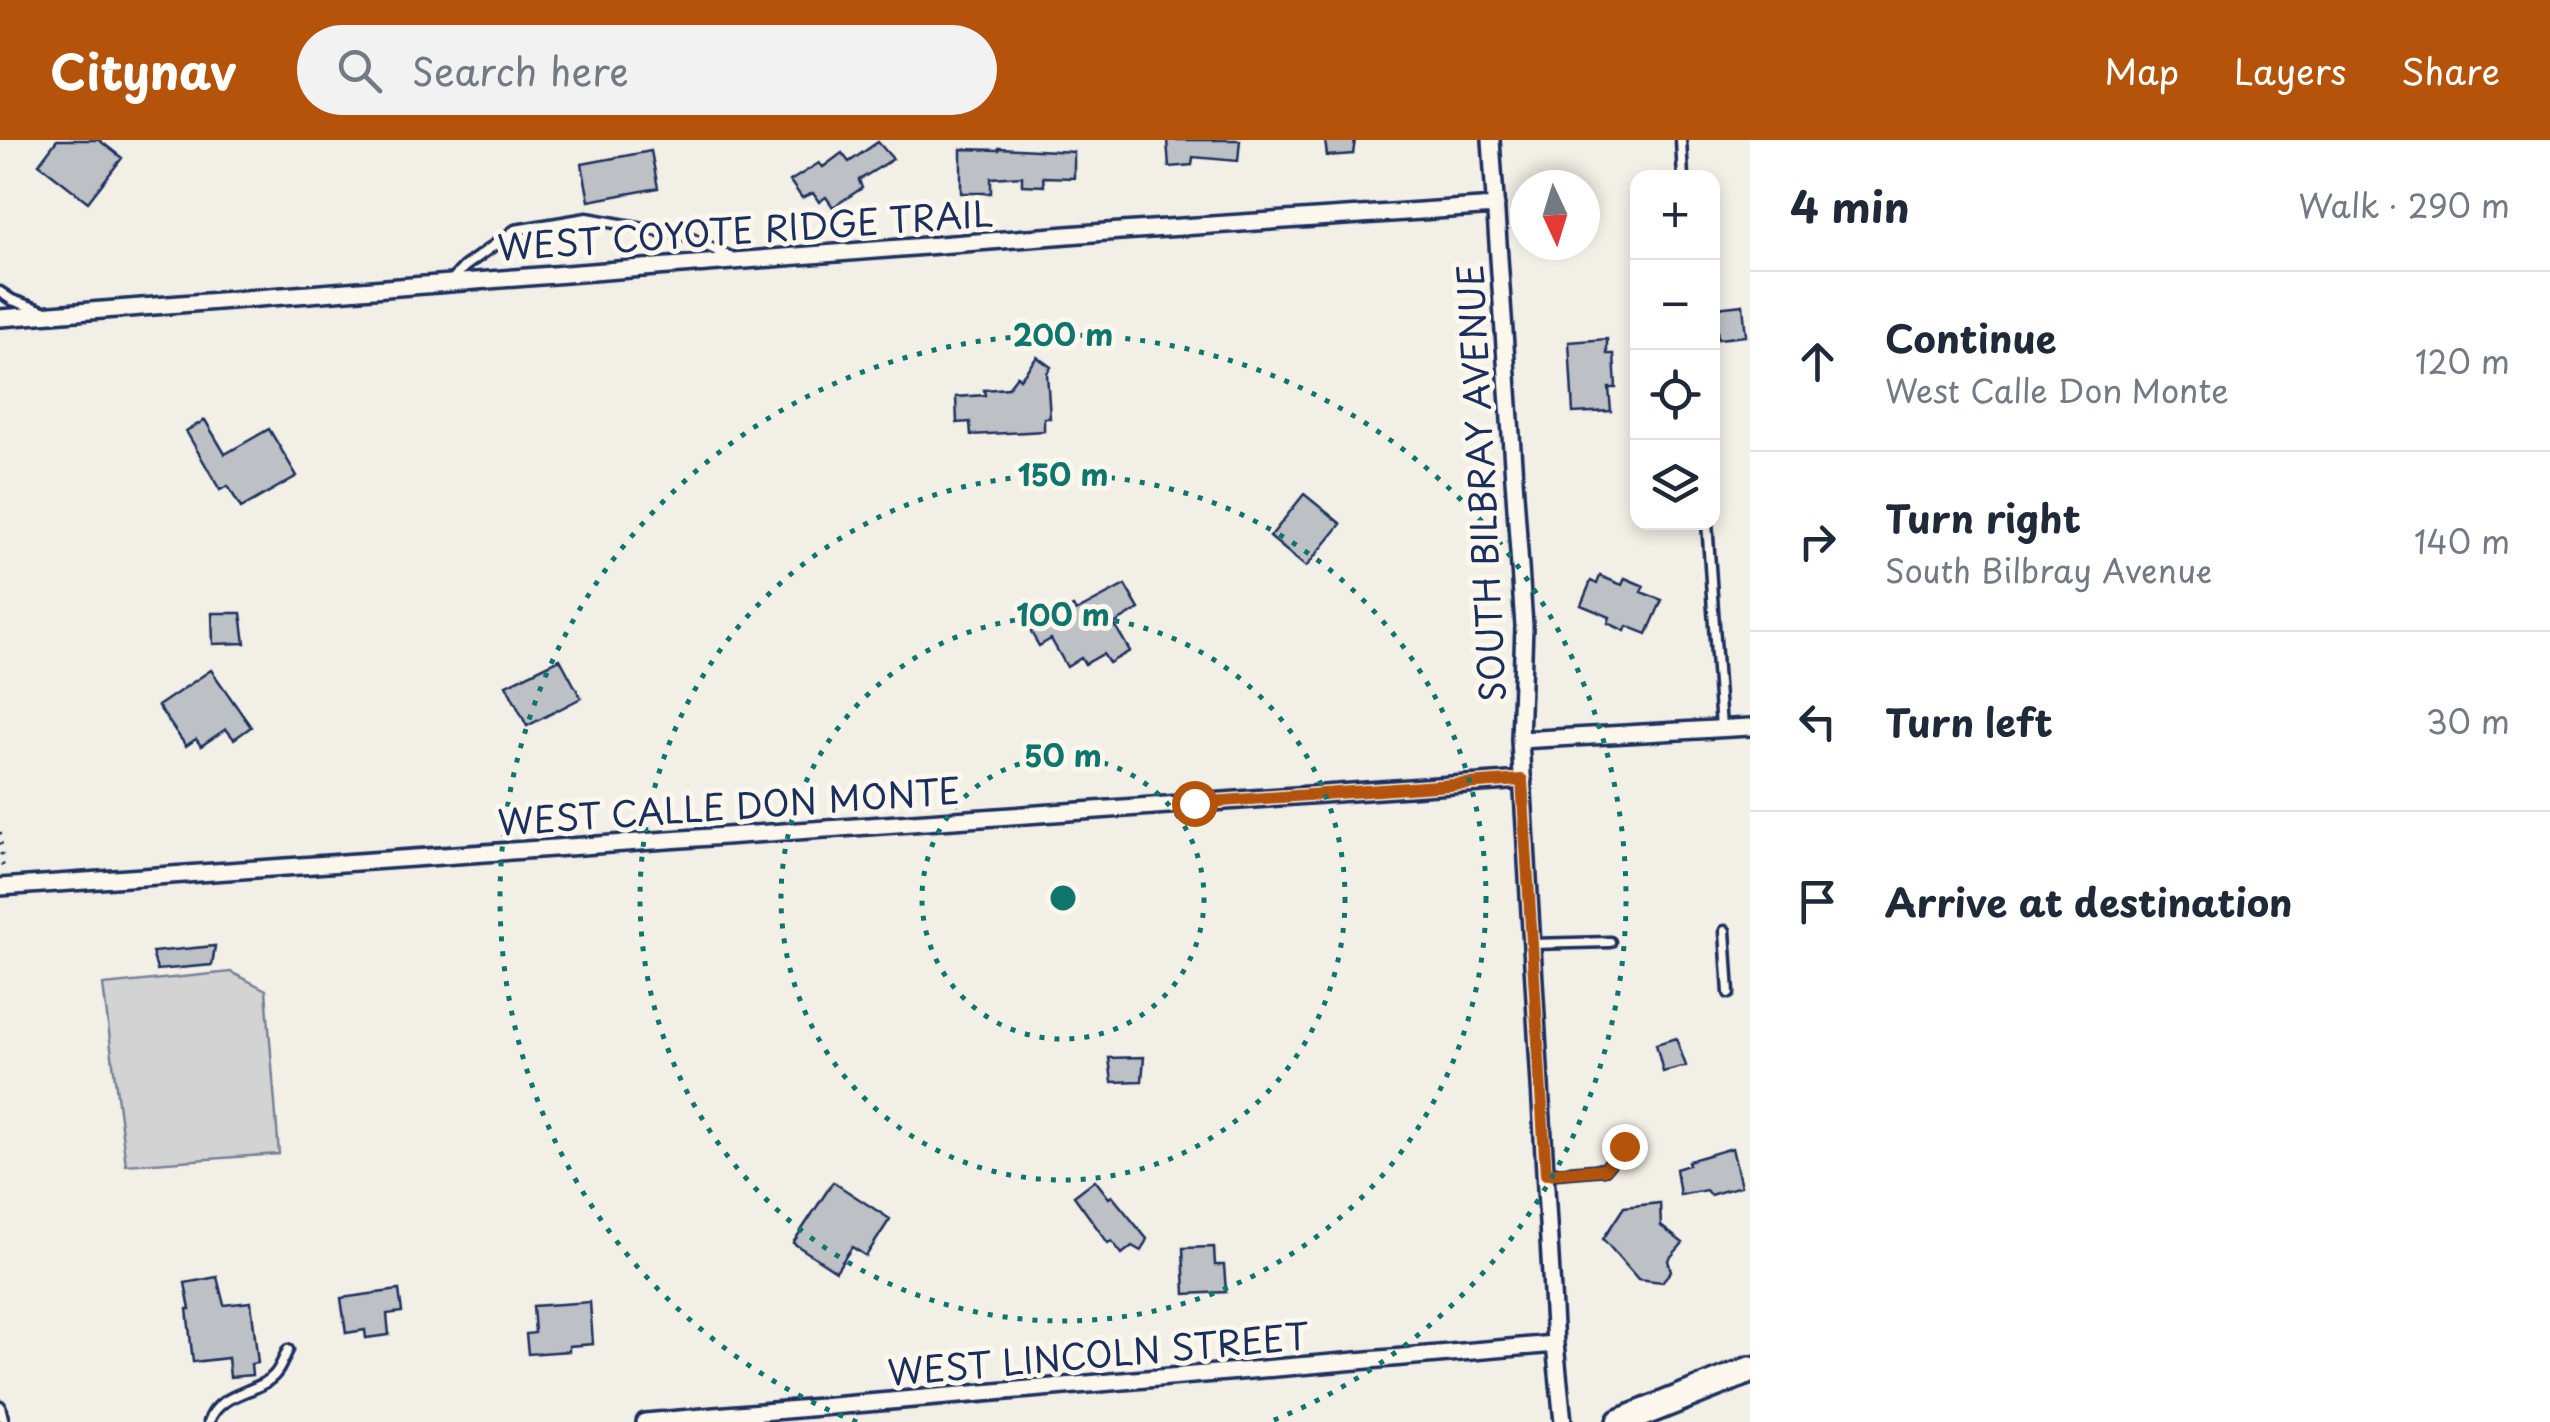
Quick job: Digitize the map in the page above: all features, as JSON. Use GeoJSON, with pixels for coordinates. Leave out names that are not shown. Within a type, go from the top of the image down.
{"type":"FeatureCollection","features":[{"type":"Feature","properties":{"kind":"main road"},"geometry":{"type":"LineString","coordinates":[[1620,1422],[1750,1370]]}},
{"type":"Feature","properties":{"kind":"street","name":"SOUTH BILBRAY AVENUE"},"geometry":{"type":"LineString","coordinates":[[1490,140],[1524,626],[1520,740],[1555,1344],[1563,1422]]}},
{"type":"Feature","properties":{"kind":"street","name":"WEST COYOTE RIDGE TRAIL"},"geometry":{"type":"LineString","coordinates":[[0,318],[1126,230],[1496,206]]}},
{"type":"Feature","properties":{"kind":"street"},"geometry":{"type":"LineString","coordinates":[[1520,740],[1750,727]]}},
{"type":"Feature","properties":{"kind":"street","name":"WEST CALLE DON MONTE"},"geometry":{"type":"LineString","coordinates":[[2,887],[1522,780]]}},
{"type":"Feature","properties":{"kind":"street","name":"WEST LINCOLN STREET"},"geometry":{"type":"LineString","coordinates":[[645,1422],[1555,1344]]}},
{"type":"Feature","properties":{"kind":"lane"},"geometry":{"type":"LineString","coordinates":[[1681,140],[1683,170]]}},
{"type":"Feature","properties":{"kind":"lane"},"geometry":{"type":"LineString","coordinates":[[450,282],[515,230],[587,218],[683,235],[738,260]]}},
{"type":"Feature","properties":{"kind":"lane"},"geometry":{"type":"LineString","coordinates":[[0,292],[50,313]]}},
{"type":"Feature","properties":{"kind":"lane"},"geometry":{"type":"LineString","coordinates":[[1708,530],[1722,729]]}},
{"type":"Feature","properties":{"kind":"lane"},"geometry":{"type":"LineString","coordinates":[[1725,931],[1729,993]]}},
{"type":"Feature","properties":{"kind":"lane"},"geometry":{"type":"LineString","coordinates":[[1532,944],[1610,942]]}},
{"type":"Feature","properties":{"kind":"lane"},"geometry":{"type":"LineString","coordinates":[[1546,1174],[1605,1169],[1624,1146]]}},
{"type":"Feature","properties":{"kind":"lane"},"geometry":{"type":"LineString","coordinates":[[209,1422],[219,1405],[275,1376],[288,1350]]}},
{"type":"Feature","properties":{"kind":"lane"},"geometry":{"type":"LineString","coordinates":[[0,1406],[4,1422]]}},
{"type":"Feature","properties":{"kind":"path"},"geometry":{"type":"LineString","coordinates":[[0,832],[2,887]]}},
{"type":"Feature","properties":{"kind":"shaded area"},"geometry":{"type":"Polygon","coordinates":[[[231,972],[266,990],[279,1154],[126,1165],[103,985],[231,972]]]}},
{"type":"Feature","properties":{"kind":"building"},"geometry":{"type":"Polygon","coordinates":[[[57,140],[99,140],[122,158],[88,202],[39,164],[57,140]]]}},
{"type":"Feature","properties":{"kind":"building"},"geometry":{"type":"Polygon","coordinates":[[[1167,140],[1240,140],[1238,161],[1193,157],[1192,165],[1169,167],[1167,140]]]}},
{"type":"Feature","properties":{"kind":"building"},"geometry":{"type":"Polygon","coordinates":[[[1325,140],[1355,140],[1353,154],[1327,156],[1325,140]]]}},
{"type":"Feature","properties":{"kind":"building"},"geometry":{"type":"Polygon","coordinates":[[[878,142],[893,159],[859,180],[862,188],[833,207],[826,197],[819,202],[813,193],[802,198],[790,181],[819,163],[823,167],[842,153],[849,162],[878,142]]]}},
{"type":"Feature","properties":{"kind":"building"},"geometry":{"type":"Polygon","coordinates":[[[961,149],[1074,152],[1074,178],[1043,177],[1044,186],[1022,185],[1022,176],[991,178],[991,193],[961,193],[961,149]]]}},
{"type":"Feature","properties":{"kind":"building"},"geometry":{"type":"Polygon","coordinates":[[[651,151],[658,188],[589,201],[582,164],[651,151]]]}},
{"type":"Feature","properties":{"kind":"building"},"geometry":{"type":"Polygon","coordinates":[[[1743,305],[1746,336],[1720,339],[1720,307],[1743,305]]]}},
{"type":"Feature","properties":{"kind":"building"},"geometry":{"type":"Polygon","coordinates":[[[1607,339],[1607,354],[1614,354],[1616,388],[1609,388],[1611,411],[1573,413],[1569,342],[1607,339]]]}},
{"type":"Feature","properties":{"kind":"building"},"geometry":{"type":"Polygon","coordinates":[[[1037,357],[1051,367],[1047,373],[1050,418],[1044,418],[1044,431],[971,435],[970,422],[957,423],[956,397],[1008,388],[1037,357]]]}},
{"type":"Feature","properties":{"kind":"building"},"geometry":{"type":"Polygon","coordinates":[[[205,420],[225,454],[269,429],[297,476],[241,508],[228,486],[220,490],[186,431],[205,420]]]}},
{"type":"Feature","properties":{"kind":"building"},"geometry":{"type":"Polygon","coordinates":[[[1304,494],[1341,524],[1306,567],[1270,537],[1304,494]]]}},
{"type":"Feature","properties":{"kind":"building"},"geometry":{"type":"Polygon","coordinates":[[[1600,576],[1622,585],[1625,578],[1644,586],[1641,592],[1662,600],[1647,634],[1627,626],[1625,631],[1608,623],[1610,617],[1581,605],[1591,581],[1597,584],[1600,576]]]}},
{"type":"Feature","properties":{"kind":"building"},"geometry":{"type":"Polygon","coordinates":[[[1125,585],[1139,609],[1114,624],[1130,651],[1109,663],[1103,654],[1085,664],[1081,658],[1067,667],[1051,639],[1039,646],[1031,632],[1073,607],[1076,611],[1125,585]]]}},
{"type":"Feature","properties":{"kind":"building"},"geometry":{"type":"Polygon","coordinates":[[[212,613],[241,613],[245,643],[213,644],[212,613]]]}},
{"type":"Feature","properties":{"kind":"building"},"geometry":{"type":"Polygon","coordinates":[[[560,659],[581,698],[527,726],[506,685],[560,659]]]}},
{"type":"Feature","properties":{"kind":"building"},"geometry":{"type":"Polygon","coordinates":[[[211,670],[251,727],[234,739],[226,729],[201,746],[196,739],[186,746],[158,706],[211,670]]]}},
{"type":"Feature","properties":{"kind":"building"},"geometry":{"type":"Polygon","coordinates":[[[215,946],[212,965],[157,970],[152,952],[215,946]]]}},
{"type":"Feature","properties":{"kind":"building"},"geometry":{"type":"Polygon","coordinates":[[[1676,1038],[1686,1066],[1663,1072],[1656,1044],[1676,1038]]]}},
{"type":"Feature","properties":{"kind":"building"},"geometry":{"type":"Polygon","coordinates":[[[1144,1057],[1142,1081],[1112,1082],[1109,1058],[1144,1057]]]}},
{"type":"Feature","properties":{"kind":"building"},"geometry":{"type":"Polygon","coordinates":[[[1732,1148],[1741,1186],[1710,1195],[1706,1190],[1680,1195],[1676,1169],[1689,1165],[1688,1161],[1732,1148]]]}},
{"type":"Feature","properties":{"kind":"building"},"geometry":{"type":"Polygon","coordinates":[[[1095,1180],[1147,1239],[1141,1251],[1132,1246],[1122,1254],[1112,1241],[1108,1243],[1074,1196],[1095,1180]]]}},
{"type":"Feature","properties":{"kind":"building"},"geometry":{"type":"Polygon","coordinates":[[[833,1182],[890,1219],[866,1256],[852,1247],[836,1271],[793,1243],[833,1182]]]}},
{"type":"Feature","properties":{"kind":"building"},"geometry":{"type":"Polygon","coordinates":[[[1660,1203],[1661,1226],[1683,1243],[1668,1260],[1671,1271],[1662,1282],[1638,1279],[1603,1239],[1624,1207],[1660,1203]]]}},
{"type":"Feature","properties":{"kind":"building"},"geometry":{"type":"Polygon","coordinates":[[[1214,1247],[1215,1265],[1224,1265],[1226,1292],[1185,1294],[1183,1248],[1214,1247]]]}},
{"type":"Feature","properties":{"kind":"building"},"geometry":{"type":"Polygon","coordinates":[[[217,1277],[224,1305],[251,1302],[258,1363],[251,1364],[252,1375],[230,1377],[228,1358],[193,1362],[185,1283],[217,1277]]]}},
{"type":"Feature","properties":{"kind":"building"},"geometry":{"type":"Polygon","coordinates":[[[399,1290],[402,1312],[387,1314],[389,1335],[366,1338],[365,1330],[346,1333],[341,1298],[399,1290]]]}},
{"type":"Feature","properties":{"kind":"building"},"geometry":{"type":"Polygon","coordinates":[[[590,1302],[593,1344],[569,1346],[569,1351],[528,1354],[526,1334],[535,1333],[533,1306],[590,1302]]]}},
{"type":"Feature","properties":{"kind":"route"},"geometry":{"type":"LineString","coordinates":[[1194,803],[1522,780],[1546,1174],[1605,1169],[1624,1146]]}}]}
